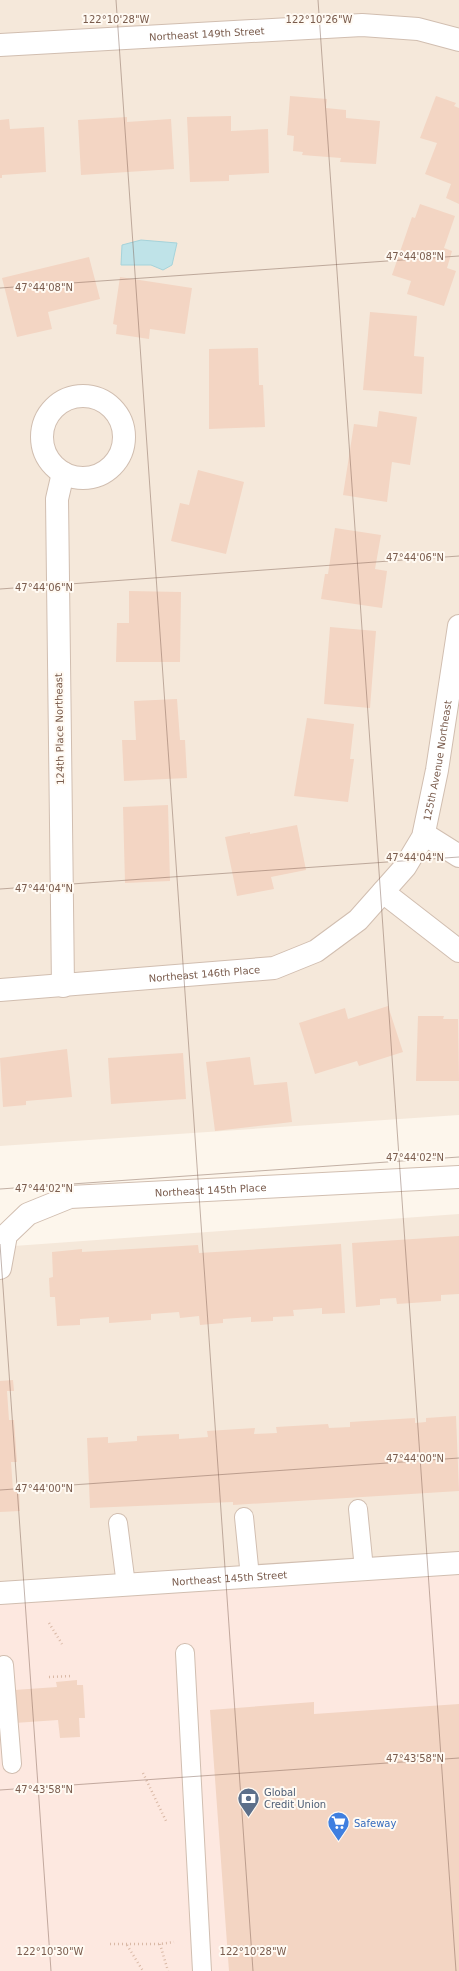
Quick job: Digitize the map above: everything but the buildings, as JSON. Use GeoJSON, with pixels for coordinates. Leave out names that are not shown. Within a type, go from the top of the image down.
{"type":"FeatureCollection","features":[{"type":"Feature","properties":{"kind":"street","name":"Northeast 149th Street"},"geometry":{"type":"LineString","coordinates":[[0,45],[362,25],[418,28],[459,40]]}},
{"type":"Feature","properties":{"kind":"street","name":"124th Place Northeast"},"geometry":{"type":"LineString","coordinates":[[63,473],[57,499],[63,986]]}},
{"type":"Feature","properties":{"kind":"street","name":"125th Avenue Northeast"},"geometry":{"type":"LineString","coordinates":[[405,867],[424,834],[437,770],[459,626]]}},
{"type":"Feature","properties":{"kind":"street"},"geometry":{"type":"LineString","coordinates":[[424,834],[459,856]]}},
{"type":"Feature","properties":{"kind":"street","name":"Northeast 146th Place"},"geometry":{"type":"LineString","coordinates":[[0,990],[274,968],[316,951],[358,920],[405,867]]}},
{"type":"Feature","properties":{"kind":"street"},"geometry":{"type":"LineString","coordinates":[[383,892],[459,951]]}},
{"type":"Feature","properties":{"kind":"street","name":"Northeast 145th Place"},"geometry":{"type":"LineString","coordinates":[[0,1268],[6,1235],[28,1214],[70,1197],[459,1177]]}},
{"type":"Feature","properties":{"kind":"street","name":"Northeast 145th Street"},"geometry":{"type":"LineString","coordinates":[[0,1593],[459,1563]]}},
{"type":"Feature","properties":{"kind":"lane"},"geometry":{"type":"LineString","coordinates":[[358,1509],[364,1569]]}},
{"type":"Feature","properties":{"kind":"lane"},"geometry":{"type":"LineString","coordinates":[[244,1516],[250,1577]]}},
{"type":"Feature","properties":{"kind":"lane"},"geometry":{"type":"LineString","coordinates":[[118,1523],[126,1585]]}},
{"type":"Feature","properties":{"kind":"lane"},"geometry":{"type":"LineString","coordinates":[[185,1653],[202,1971]]}},
{"type":"Feature","properties":{"kind":"lane"},"geometry":{"type":"LineString","coordinates":[[10,1665],[17,1763]]}},
{"type":"Feature","properties":{"kind":"path"},"geometry":{"type":"LineString","coordinates":[[50,1623],[62,1644]]}},
{"type":"Feature","properties":{"kind":"path"},"geometry":{"type":"LineString","coordinates":[[49,1677],[64,1674],[72,1676]]}},
{"type":"Feature","properties":{"kind":"path"},"geometry":{"type":"LineString","coordinates":[[143,1773],[166,1821]]}},
{"type":"Feature","properties":{"kind":"path"},"geometry":{"type":"LineString","coordinates":[[110,1944],[160,1944],[174,1942]]}},
{"type":"Feature","properties":{"kind":"path"},"geometry":{"type":"LineString","coordinates":[[160,1944],[168,1971]]}},
{"type":"Feature","properties":{"kind":"path"},"geometry":{"type":"LineString","coordinates":[[127,1945],[143,1971]]}},
{"type":"Feature","properties":{"kind":"shaded area"},"geometry":{"type":"Polygon","coordinates":[[[0,0],[459,0],[459,1115],[0,1146],[0,0]]]}},
{"type":"Feature","properties":{"kind":"shaded area"},"geometry":{"type":"Polygon","coordinates":[[[459,1214],[459,1563],[0,1593],[0,1247],[459,1214]]]}},
{"type":"Feature","properties":{"kind":"shaded area"},"geometry":{"type":"Polygon","coordinates":[[[459,1564],[459,1971],[0,1971],[0,1594],[459,1564]]]}},
{"type":"Feature","properties":{"kind":"water"},"geometry":{"type":"Polygon","coordinates":[[[141,240],[177,243],[172,265],[163,270],[151,265],[121,265],[122,245],[141,240]]]}},
{"type":"Feature","properties":{"kind":"place","name":"Global Credit Union"},"geometry":{"type":"Point","coordinates":[248,1818]}},
{"type":"Feature","properties":{"kind":"place","name":"Safeway"},"geometry":{"type":"Point","coordinates":[339,1842]}}]}
